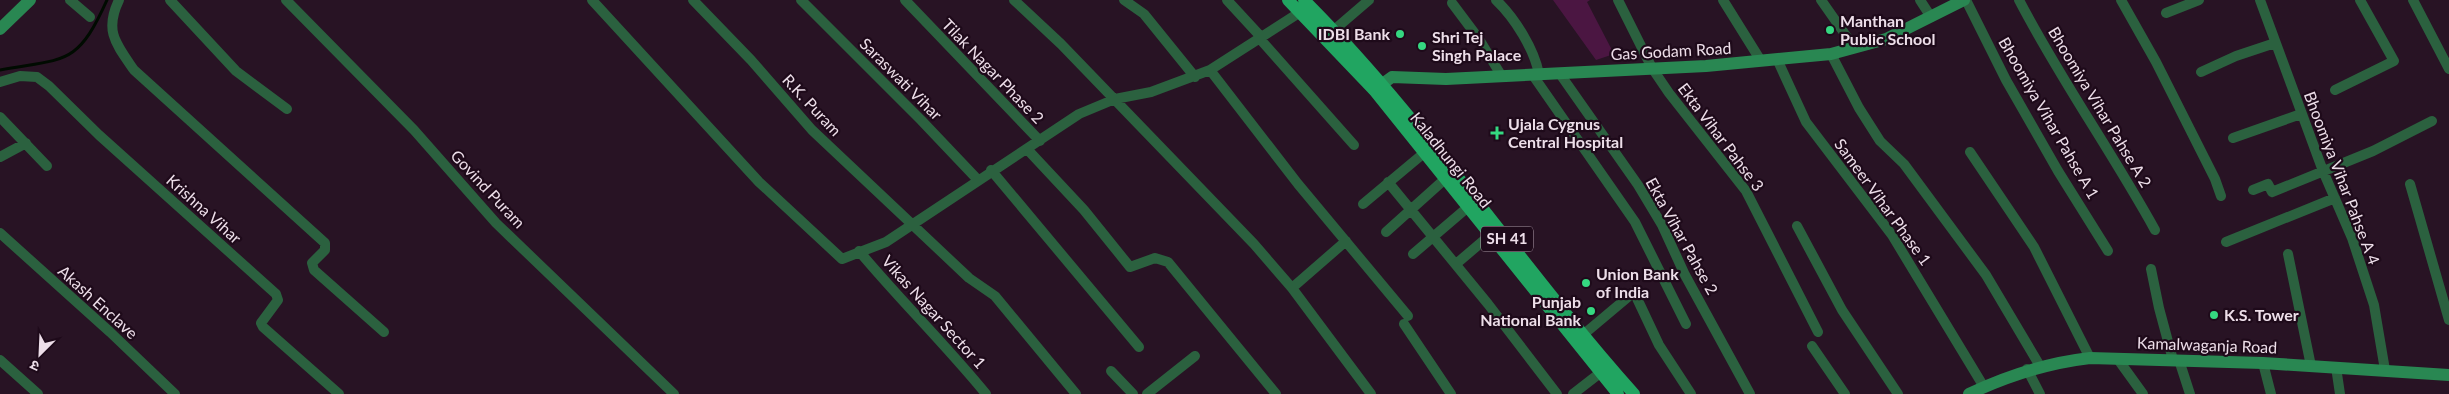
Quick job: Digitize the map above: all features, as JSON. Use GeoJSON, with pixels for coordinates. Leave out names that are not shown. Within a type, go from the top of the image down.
{"type":"FeatureCollection","features":[{"type":"Feature","properties":{"kind":"main road","name":"Kaladhungi Road"},"geometry":{"type":"LineString","coordinates":[[1288,0],[1305,6],[1334,30],[1377,87]]}},
{"type":"Feature","properties":{"kind":"main road","name":"Gas Godam Road"},"geometry":{"type":"LineString","coordinates":[[1377,87],[1392,77],[1446,79],[1501,75],[1560,74],[1706,66],[1831,54],[1886,39],[1965,0]]}},
{"type":"Feature","properties":{"kind":"main road"},"geometry":{"type":"LineString","coordinates":[[0,29],[28,1]]}},
{"type":"Feature","properties":{"kind":"main road","name":"Kaladhungi Road"},"geometry":{"type":"LineString","coordinates":[[1305,6],[1377,87],[1428,149],[1618,394]]}},
{"type":"Feature","properties":{"kind":"main road","name":"Kaladhungi Road"},"geometry":{"type":"LineString","coordinates":[[1428,149],[1445,179],[1490,235],[1504,245],[1584,334],[1634,394]]}},
{"type":"Feature","properties":{"kind":"main road","name":"Kamalwaganja Road"},"geometry":{"type":"LineString","coordinates":[[1969,394],[2027,369],[2090,358],[2263,363],[2449,375]]}},
{"type":"Feature","properties":{"kind":"street"},"geometry":{"type":"LineString","coordinates":[[70,0],[90,17]]}},
{"type":"Feature","properties":{"kind":"street"},"geometry":{"type":"LineString","coordinates":[[119,0],[111,22],[113,34],[120,49],[134,70],[325,243],[325,250],[312,263],[314,270],[384,332]]}},
{"type":"Feature","properties":{"kind":"street"},"geometry":{"type":"LineString","coordinates":[[170,0],[236,72],[287,109]]}},
{"type":"Feature","properties":{"kind":"street","name":"Govind Puram"},"geometry":{"type":"LineString","coordinates":[[286,0],[414,130],[496,223],[674,394]]}},
{"type":"Feature","properties":{"kind":"street"},"geometry":{"type":"LineString","coordinates":[[592,0],[773,195],[842,259],[886,242],[991,170],[1040,141],[1079,114],[1114,99],[1151,92],[1210,70],[1261,38],[1305,6]]}},
{"type":"Feature","properties":{"kind":"street","name":"R.K. Puram"},"geometry":{"type":"LineString","coordinates":[[693,0],[751,60],[812,130],[976,285],[995,296],[1076,394]]}},
{"type":"Feature","properties":{"kind":"street","name":"Saraswati Vihar"},"geometry":{"type":"LineString","coordinates":[[801,0],[978,180]]}},
{"type":"Feature","properties":{"kind":"street","name":"Tilak Nagar Phase 2"},"geometry":{"type":"LineString","coordinates":[[905,0],[1040,141]]}},
{"type":"Feature","properties":{"kind":"street"},"geometry":{"type":"LineString","coordinates":[[1014,0],[1215,202],[1292,288],[1371,394]]}},
{"type":"Feature","properties":{"kind":"street"},"geometry":{"type":"LineString","coordinates":[[1124,0],[1144,14],[1195,77]]}},
{"type":"Feature","properties":{"kind":"street"},"geometry":{"type":"LineString","coordinates":[[1228,0],[1354,145]]}},
{"type":"Feature","properties":{"kind":"street"},"geometry":{"type":"LineString","coordinates":[[1334,30],[1369,0]]}},
{"type":"Feature","properties":{"kind":"street"},"geometry":{"type":"LineString","coordinates":[[1496,0],[1520,31],[1536,61],[1536,74],[1635,222],[1686,324]]}},
{"type":"Feature","properties":{"kind":"street","name":"Ekta Vihar Pahse 3"},"geometry":{"type":"LineString","coordinates":[[1618,0],[1652,68],[1669,93],[1746,191],[1818,332]]}},
{"type":"Feature","properties":{"kind":"street"},"geometry":{"type":"LineString","coordinates":[[1723,0],[1761,61]]}},
{"type":"Feature","properties":{"kind":"street"},"geometry":{"type":"LineString","coordinates":[[1821,0],[1854,47]]}},
{"type":"Feature","properties":{"kind":"street"},"geometry":{"type":"LineString","coordinates":[[1920,0],[1931,17]]}},
{"type":"Feature","properties":{"kind":"street","name":"Bhoomiya Vihar Pahse A 1"},"geometry":{"type":"LineString","coordinates":[[1965,0],[2006,80],[2058,171],[2108,251]]}},
{"type":"Feature","properties":{"kind":"street","name":"Bhoomiya Vihar Pahse A 2"},"geometry":{"type":"LineString","coordinates":[[2019,0],[2045,48],[2092,127],[2127,179],[2155,230]]}},
{"type":"Feature","properties":{"kind":"street"},"geometry":{"type":"LineString","coordinates":[[2121,0],[2156,62],[2215,179],[2220,196]]}},
{"type":"Feature","properties":{"kind":"street"},"geometry":{"type":"LineString","coordinates":[[2166,14],[2199,0]]}},
{"type":"Feature","properties":{"kind":"street","name":"Bhoomiya Vihar Pahse A 4"},"geometry":{"type":"LineString","coordinates":[[2260,0],[2323,171],[2352,238],[2374,305],[2385,370]]}},
{"type":"Feature","properties":{"kind":"street"},"geometry":{"type":"LineString","coordinates":[[2336,90],[2394,62],[2360,0]]}},
{"type":"Feature","properties":{"kind":"street"},"geometry":{"type":"LineString","coordinates":[[2413,0],[2449,69]]}},
{"type":"Feature","properties":{"kind":"street"},"geometry":{"type":"LineString","coordinates":[[1452,3],[1479,39],[1501,75]]}},
{"type":"Feature","properties":{"kind":"street"},"geometry":{"type":"LineString","coordinates":[[2201,72],[2236,56],[2275,43]]}},
{"type":"Feature","properties":{"kind":"street"},"geometry":{"type":"LineString","coordinates":[[1831,54],[1859,108],[1880,141],[1904,164],[1986,275],[2040,366]]}},
{"type":"Feature","properties":{"kind":"street","name":"Sameer Vihar Phase 1"},"geometry":{"type":"LineString","coordinates":[[1777,60],[1806,122],[1892,235],[1984,387]]}},
{"type":"Feature","properties":{"kind":"street"},"geometry":{"type":"LineString","coordinates":[[1210,70],[1298,184],[1346,241],[1406,320],[1451,394]]}},
{"type":"Feature","properties":{"kind":"street","name":"Ekta Vihar Pahse 2"},"geometry":{"type":"LineString","coordinates":[[1560,74],[1652,209],[1728,357],[1750,394]]}},
{"type":"Feature","properties":{"kind":"street","name":"Krishna Vihar"},"geometry":{"type":"LineString","coordinates":[[0,82],[20,76],[37,77],[49,86],[99,135],[276,294],[278,300],[261,322],[263,326],[339,394]]}},
{"type":"Feature","properties":{"kind":"street"},"geometry":{"type":"LineString","coordinates":[[2233,138],[2301,114]]}},
{"type":"Feature","properties":{"kind":"street"},"geometry":{"type":"LineString","coordinates":[[0,117],[47,166]]}},
{"type":"Feature","properties":{"kind":"street"},"geometry":{"type":"LineString","coordinates":[[2252,190],[2268,184],[2272,192],[2372,150],[2432,121]]}},
{"type":"Feature","properties":{"kind":"street"},"geometry":{"type":"LineString","coordinates":[[0,157],[26,143]]}},
{"type":"Feature","properties":{"kind":"street"},"geometry":{"type":"LineString","coordinates":[[1027,149],[1084,210],[1130,267],[1134,268],[1155,258],[1168,262],[1276,394]]}},
{"type":"Feature","properties":{"kind":"street"},"geometry":{"type":"LineString","coordinates":[[1363,204],[1428,149]]}},
{"type":"Feature","properties":{"kind":"street"},"geometry":{"type":"LineString","coordinates":[[1970,152],[2034,247],[2090,358]]}},
{"type":"Feature","properties":{"kind":"street"},"geometry":{"type":"LineString","coordinates":[[991,170],[1139,347]]}},
{"type":"Feature","properties":{"kind":"street"},"geometry":{"type":"LineString","coordinates":[[1386,232],[1445,179]]}},
{"type":"Feature","properties":{"kind":"street"},"geometry":{"type":"LineString","coordinates":[[1388,182],[1456,264],[1557,394]]}},
{"type":"Feature","properties":{"kind":"street"},"geometry":{"type":"LineString","coordinates":[[2410,184],[2449,320]]}},
{"type":"Feature","properties":{"kind":"street"},"geometry":{"type":"LineString","coordinates":[[2226,242],[2335,198]]}},
{"type":"Feature","properties":{"kind":"street"},"geometry":{"type":"LineString","coordinates":[[1413,254],[1468,208]]}},
{"type":"Feature","properties":{"kind":"street"},"geometry":{"type":"LineString","coordinates":[[1797,226],[1842,310],[1898,394]]}},
{"type":"Feature","properties":{"kind":"street","name":"Akash Enclave"},"geometry":{"type":"LineString","coordinates":[[0,233],[176,394]]}},
{"type":"Feature","properties":{"kind":"street"},"geometry":{"type":"LineString","coordinates":[[1456,264],[1490,235]]}},
{"type":"Feature","properties":{"kind":"street"},"geometry":{"type":"LineString","coordinates":[[1292,288],[1346,241]]}},
{"type":"Feature","properties":{"kind":"street","name":"Vikas Nagar Sector 1"},"geometry":{"type":"LineString","coordinates":[[859,251],[898,298],[958,360],[986,394]]}},
{"type":"Feature","properties":{"kind":"street"},"geometry":{"type":"LineString","coordinates":[[2288,254],[2311,366]]}},
{"type":"Feature","properties":{"kind":"street"},"geometry":{"type":"LineString","coordinates":[[2152,269],[2159,308],[2176,360],[2190,394]]}},
{"type":"Feature","properties":{"kind":"street"},"geometry":{"type":"LineString","coordinates":[[1584,334],[1634,292],[1659,345],[1691,394]]}},
{"type":"Feature","properties":{"kind":"street"},"geometry":{"type":"LineString","coordinates":[[1812,346],[1845,394]]}},
{"type":"Feature","properties":{"kind":"street"},"geometry":{"type":"LineString","coordinates":[[1147,394],[1195,356]]}},
{"type":"Feature","properties":{"kind":"street"},"geometry":{"type":"LineString","coordinates":[[2117,358],[2143,394]]}},
{"type":"Feature","properties":{"kind":"street"},"geometry":{"type":"LineString","coordinates":[[0,360],[38,394]]}},
{"type":"Feature","properties":{"kind":"street"},"geometry":{"type":"LineString","coordinates":[[2263,363],[2271,394]]}},
{"type":"Feature","properties":{"kind":"street"},"geometry":{"type":"LineString","coordinates":[[2336,368],[2340,394]]}},
{"type":"Feature","properties":{"kind":"street"},"geometry":{"type":"LineString","coordinates":[[2027,369],[2040,394]]}},
{"type":"Feature","properties":{"kind":"street"},"geometry":{"type":"LineString","coordinates":[[1111,371],[1133,394]]}},
{"type":"Feature","properties":{"kind":"street"},"geometry":{"type":"LineString","coordinates":[[1573,394],[1600,373]]}},
{"type":"Feature","properties":{"kind":"shaded area"},"geometry":{"type":"Polygon","coordinates":[[[1553,0],[1590,0],[1587,2],[1614,54],[1596,60],[1553,0]]]}},
{"type":"Feature","properties":{"kind":"waterway"},"geometry":{"type":"LineString","coordinates":[[0,70],[67,56],[87,38],[107,0]]}},
{"type":"Feature","properties":{"kind":"place","name":"Manthan Public School"},"geometry":{"type":"Point","coordinates":[1830,30]}},
{"type":"Feature","properties":{"kind":"place","name":"IDBI Bank"},"geometry":{"type":"Point","coordinates":[1400,34]}},
{"type":"Feature","properties":{"kind":"place","name":"Shri Tej Singh Palace"},"geometry":{"type":"Point","coordinates":[1422,46]}},
{"type":"Feature","properties":{"kind":"place","name":"Ujala Cygnus Central Hospital"},"geometry":{"type":"Point","coordinates":[1497,133]}},
{"type":"Feature","properties":{"kind":"place","name":"Union Bank of India"},"geometry":{"type":"Point","coordinates":[1586,283]}},
{"type":"Feature","properties":{"kind":"place","name":"Punjab National Bank"},"geometry":{"type":"Point","coordinates":[1591,311]}},
{"type":"Feature","properties":{"kind":"place","name":"K.S. Tower"},"geometry":{"type":"Point","coordinates":[2214,315]}}]}
